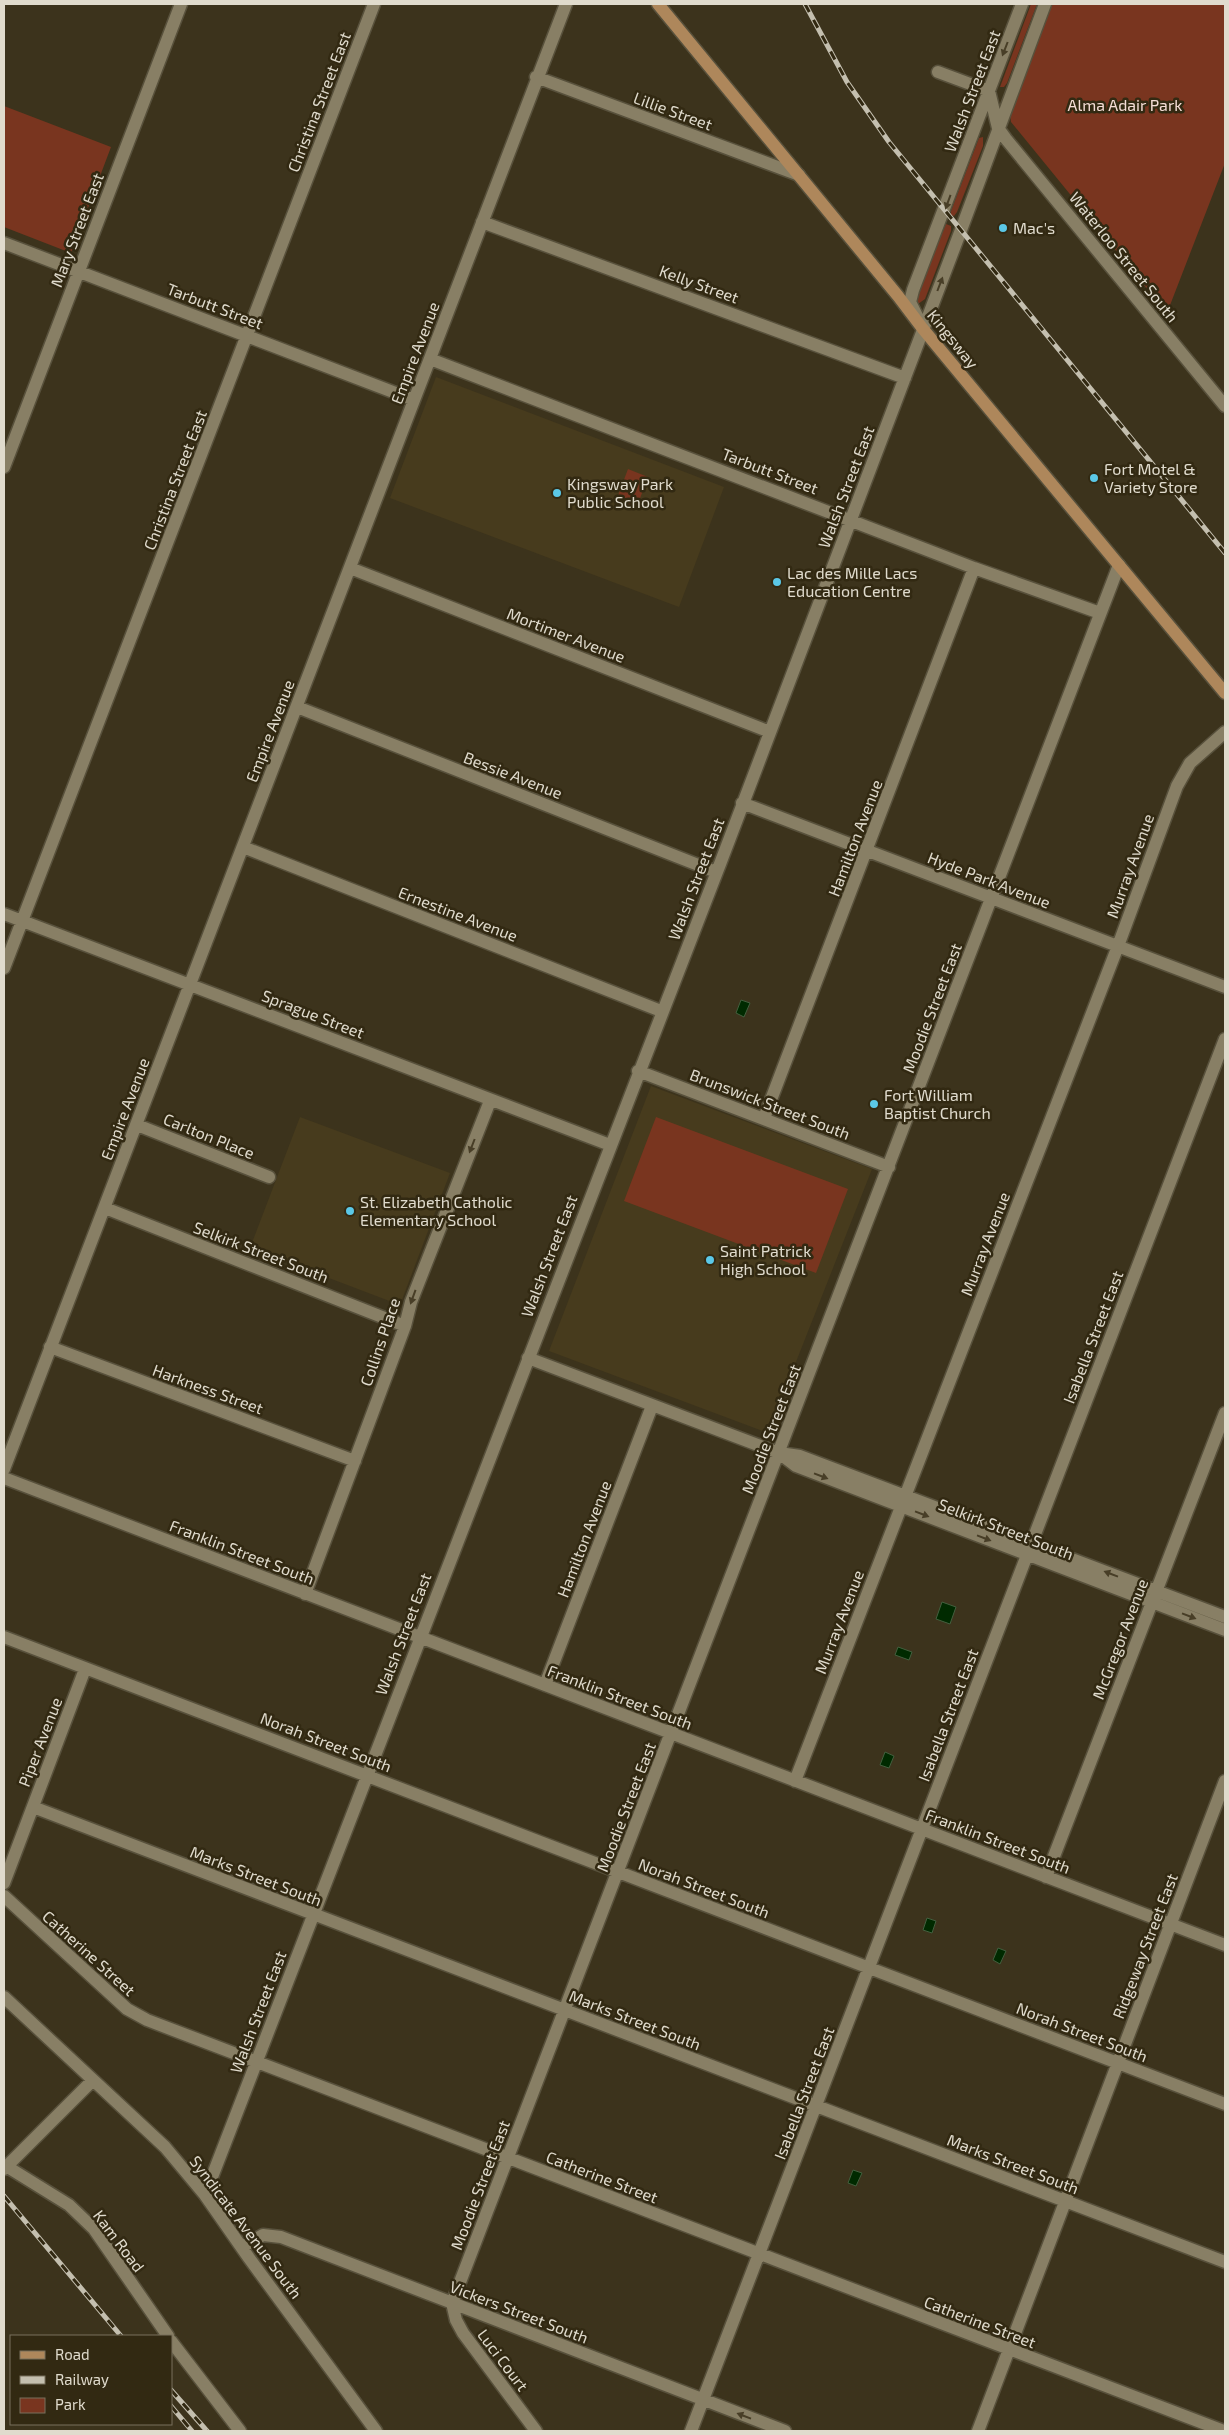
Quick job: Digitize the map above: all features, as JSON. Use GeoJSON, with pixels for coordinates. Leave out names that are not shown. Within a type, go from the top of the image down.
{"type":"FeatureCollection","features":[{"type":"Feature","properties":{"kind":"main road","name":"Kingsway"},"geometry":{"type":"LineString","coordinates":[[658,4],[799,175],[923,330],[1225,693]]}},
{"type":"Feature","properties":{"kind":"street","name":"Mary Street East"},"geometry":{"type":"LineString","coordinates":[[4,467],[182,4]]}},
{"type":"Feature","properties":{"kind":"street","name":"Christina Street East"},"geometry":{"type":"LineString","coordinates":[[4,968],[374,4]]}},
{"type":"Feature","properties":{"kind":"street","name":"Empire Avenue"},"geometry":{"type":"LineString","coordinates":[[4,1469],[430,359],[536,77],[566,4]]}},
{"type":"Feature","properties":{"kind":"street","name":"Walsh Street East"},"geometry":{"type":"LineString","coordinates":[[923,330],[910,302],[913,290],[1022,4]]}},
{"type":"Feature","properties":{"kind":"street","name":"Walsh Street East"},"geometry":{"type":"LineString","coordinates":[[205,2194],[419,1636],[770,732],[1045,4]]}},
{"type":"Feature","properties":{"kind":"street"},"geometry":{"type":"LineString","coordinates":[[938,72],[989,91],[998,128]]}},
{"type":"Feature","properties":{"kind":"street","name":"Lillie Street"},"geometry":{"type":"LineString","coordinates":[[536,77],[799,175]]}},
{"type":"Feature","properties":{"kind":"street","name":"Waterloo Street South"},"geometry":{"type":"LineString","coordinates":[[998,128],[1224,399]]}},
{"type":"Feature","properties":{"kind":"street","name":"Kelly Street"},"geometry":{"type":"LineString","coordinates":[[482,222],[905,378]]}},
{"type":"Feature","properties":{"kind":"street","name":"Tarbutt Street"},"geometry":{"type":"LineString","coordinates":[[4,243],[414,400]]}},
{"type":"Feature","properties":{"kind":"street","name":"Tarbutt Street"},"geometry":{"type":"LineString","coordinates":[[430,359],[974,568],[1100,613]]}},
{"type":"Feature","properties":{"kind":"street","name":"Moodie Street East"},"geometry":{"type":"LineString","coordinates":[[452,2304],[1119,565]]}},
{"type":"Feature","properties":{"kind":"street","name":"Mortimer Avenue"},"geometry":{"type":"LineString","coordinates":[[350,568],[770,732]]}},
{"type":"Feature","properties":{"kind":"street","name":"Hamilton Avenue"},"geometry":{"type":"LineString","coordinates":[[764,1118],[974,568]]}},
{"type":"Feature","properties":{"kind":"street","name":"Bessie Avenue"},"geometry":{"type":"LineString","coordinates":[[297,707],[716,872]]}},
{"type":"Feature","properties":{"kind":"street","name":"Murray Avenue"},"geometry":{"type":"LineString","coordinates":[[795,1781],[1118,946],[1177,786],[1190,763],[1225,732]]}},
{"type":"Feature","properties":{"kind":"street","name":"Hyde Park Avenue"},"geometry":{"type":"LineString","coordinates":[[742,803],[1225,987]]}},
{"type":"Feature","properties":{"kind":"street","name":"Ernestine Avenue"},"geometry":{"type":"LineString","coordinates":[[243,847],[662,1011]]}},
{"type":"Feature","properties":{"kind":"street","name":"Sprague Street"},"geometry":{"type":"LineString","coordinates":[[4,914],[490,1101],[610,1145]]}},
{"type":"Feature","properties":{"kind":"street","name":"Isabella Street East"},"geometry":{"type":"LineString","coordinates":[[691,2431],[1225,1039]]}},
{"type":"Feature","properties":{"kind":"street","name":"Brunswick Street South"},"geometry":{"type":"LineString","coordinates":[[638,1071],[889,1167]]}},
{"type":"Feature","properties":{"kind":"street","name":"Collins Place"},"geometry":{"type":"LineString","coordinates":[[305,1594],[355,1461],[411,1302],[490,1101]]}},
{"type":"Feature","properties":{"kind":"street","name":"Carlton Place"},"geometry":{"type":"LineString","coordinates":[[137,1125],[269,1177]]}},
{"type":"Feature","properties":{"kind":"street","name":"Selkirk Street South"},"geometry":{"type":"LineString","coordinates":[[105,1208],[404,1326]]}},
{"type":"Feature","properties":{"kind":"street","name":"Harkness Street"},"geometry":{"type":"LineString","coordinates":[[50,1347],[355,1461]]}},
{"type":"Feature","properties":{"kind":"street","name":"Selkirk Street South"},"geometry":{"type":"LineString","coordinates":[[528,1358],[779,1453],[800,1456],[903,1501],[1154,1596],[1225,1617]]}},
{"type":"Feature","properties":{"kind":"street","name":"Hamilton Avenue"},"geometry":{"type":"LineString","coordinates":[[545,1684],[652,1406]]}},
{"type":"Feature","properties":{"kind":"street","name":"McGregor Avenue"},"geometry":{"type":"LineString","coordinates":[[1046,1877],[1225,1414]]}},
{"type":"Feature","properties":{"kind":"street","name":"Franklin Street South"},"geometry":{"type":"LineString","coordinates":[[4,1478],[1225,1945]]}},
{"type":"Feature","properties":{"kind":"street","name":"Selkirk Street South"},"geometry":{"type":"LineString","coordinates":[[1154,1596],[1225,1630]]}},
{"type":"Feature","properties":{"kind":"street","name":"Norah Street South"},"geometry":{"type":"LineString","coordinates":[[4,1637],[1225,2104]]}},
{"type":"Feature","properties":{"kind":"street","name":"Piper Avenue"},"geometry":{"type":"LineString","coordinates":[[4,1883],[86,1669]]}},
{"type":"Feature","properties":{"kind":"street","name":"Ridgeway Street East"},"geometry":{"type":"LineString","coordinates":[[978,2431],[1225,1781]]}},
{"type":"Feature","properties":{"kind":"street","name":"Marks Street South"},"geometry":{"type":"LineString","coordinates":[[33,1807],[1225,2262]]}},
{"type":"Feature","properties":{"kind":"street","name":"Catherine Street"},"geometry":{"type":"LineString","coordinates":[[4,1896],[127,2010],[146,2020],[1224,2431]]}},
{"type":"Feature","properties":{"kind":"street","name":"Syndicate Avenue South"},"geometry":{"type":"LineString","coordinates":[[4,1997],[164,2147],[205,2194],[376,2431]]}},
{"type":"Feature","properties":{"kind":"street"},"geometry":{"type":"LineString","coordinates":[[5,2168],[93,2080]]}},
{"type":"Feature","properties":{"kind":"street","name":"Kam Road"},"geometry":{"type":"LineString","coordinates":[[5,2168],[70,2205],[94,2229],[167,2335]]}},
{"type":"Feature","properties":{"kind":"street","name":"Vickers Street South"},"geometry":{"type":"LineString","coordinates":[[242,2247],[264,2235],[281,2237],[785,2431]]}},
{"type":"Feature","properties":{"kind":"street","name":"Luci Court"},"geometry":{"type":"LineString","coordinates":[[452,2304],[456,2320],[464,2333],[536,2431]]}},
{"type":"Feature","properties":{"kind":"street"},"geometry":{"type":"LineString","coordinates":[[172,2342],[240,2431]]}},
{"type":"Feature","properties":{"kind":"shaded area","name":"Kingsway Park Public School"},"geometry":{"type":"Polygon","coordinates":[[[436,377],[724,487],[679,607],[390,498],[436,377]]]}},
{"type":"Feature","properties":{"kind":"shaded area"},"geometry":{"type":"Polygon","coordinates":[[[741,1000],[750,1003],[744,1017],[736,1013],[741,1000]]]}},
{"type":"Feature","properties":{"kind":"shaded area","name":"Saint Patrick High School"},"geometry":{"type":"Polygon","coordinates":[[[651,1086],[872,1169],[768,1433],[549,1351],[651,1086]]]}},
{"type":"Feature","properties":{"kind":"shaded area","name":"St. Elizabeth Catholic Elementary School"},"geometry":{"type":"Polygon","coordinates":[[[300,1117],[450,1173],[400,1305],[250,1248],[300,1117]]]}},
{"type":"Feature","properties":{"kind":"shaded area"},"geometry":{"type":"Polygon","coordinates":[[[942,1602],[956,1607],[950,1624],[936,1619],[942,1602]]]}},
{"type":"Feature","properties":{"kind":"shaded area"},"geometry":{"type":"Polygon","coordinates":[[[898,1647],[912,1652],[909,1660],[895,1655],[898,1647]]]}},
{"type":"Feature","properties":{"kind":"shaded area"},"geometry":{"type":"Polygon","coordinates":[[[885,1752],[894,1756],[889,1768],[880,1765],[885,1752]]]}},
{"type":"Feature","properties":{"kind":"shaded area"},"geometry":{"type":"Polygon","coordinates":[[[927,1918],[936,1921],[932,1933],[923,1930],[927,1918]]]}},
{"type":"Feature","properties":{"kind":"shaded area"},"geometry":{"type":"Polygon","coordinates":[[[998,1948],[1006,1951],[1000,1964],[993,1960],[998,1948]]]}},
{"type":"Feature","properties":{"kind":"shaded area"},"geometry":{"type":"Polygon","coordinates":[[[853,2170],[862,2173],[856,2186],[848,2183],[853,2170]]]}},
{"type":"Feature","properties":{"kind":"green space"},"geometry":{"type":"Polygon","coordinates":[[[1031,4],[1037,4],[1007,83],[1004,87],[1000,87],[1031,4]]]}},
{"type":"Feature","properties":{"kind":"green space","name":"Alma Adair Park"},"geometry":{"type":"Polygon","coordinates":[[[1052,4],[1225,4],[1225,163],[1167,313],[1011,122],[1010,115],[1052,4]]]}},
{"type":"Feature","properties":{"kind":"green space"},"geometry":{"type":"Polygon","coordinates":[[[4,106],[111,147],[71,253],[4,227],[4,106]]]}},
{"type":"Feature","properties":{"kind":"green space"},"geometry":{"type":"Polygon","coordinates":[[[983,137],[983,146],[957,212],[954,216],[951,215],[979,138],[983,137]]]}},
{"type":"Feature","properties":{"kind":"green space"},"geometry":{"type":"Polygon","coordinates":[[[946,224],[951,226],[951,231],[925,299],[918,304],[915,298],[946,224]]]}},
{"type":"Feature","properties":{"kind":"green space"},"geometry":{"type":"Polygon","coordinates":[[[628,469],[648,477],[636,509],[616,501],[628,469]]]}},
{"type":"Feature","properties":{"kind":"green space"},"geometry":{"type":"Polygon","coordinates":[[[656,1117],[848,1189],[816,1273],[624,1201],[656,1117]]]}},
{"type":"Feature","properties":{"kind":"railway"},"geometry":{"type":"LineString","coordinates":[[805,4],[847,82],[889,142],[1225,553]]}},
{"type":"Feature","properties":{"kind":"railway"},"geometry":{"type":"LineString","coordinates":[[4,2196],[120,2335]]}},
{"type":"Feature","properties":{"kind":"railway"},"geometry":{"type":"LineString","coordinates":[[172,2391],[207,2431]]}},
{"type":"Feature","properties":{"kind":"railway"},"geometry":{"type":"LineString","coordinates":[[172,2407],[192,2431]]}},
{"type":"Feature","properties":{"kind":"place","name":"Mac's"},"geometry":{"type":"Point","coordinates":[1003,228]}},
{"type":"Feature","properties":{"kind":"place","name":"Fort Motel & Variety Store"},"geometry":{"type":"Point","coordinates":[1094,478]}},
{"type":"Feature","properties":{"kind":"place","name":"Kingsway Park Public School"},"geometry":{"type":"Point","coordinates":[557,493]}},
{"type":"Feature","properties":{"kind":"place","name":"Lac des Mille Lacs Education Centre"},"geometry":{"type":"Point","coordinates":[777,582]}},
{"type":"Feature","properties":{"kind":"place","name":"Fort William Baptist Church"},"geometry":{"type":"Point","coordinates":[874,1104]}},
{"type":"Feature","properties":{"kind":"place","name":"St. Elizabeth Catholic Elementary School"},"geometry":{"type":"Point","coordinates":[350,1211]}},
{"type":"Feature","properties":{"kind":"place","name":"Saint Patrick High School"},"geometry":{"type":"Point","coordinates":[710,1260]}}]}
